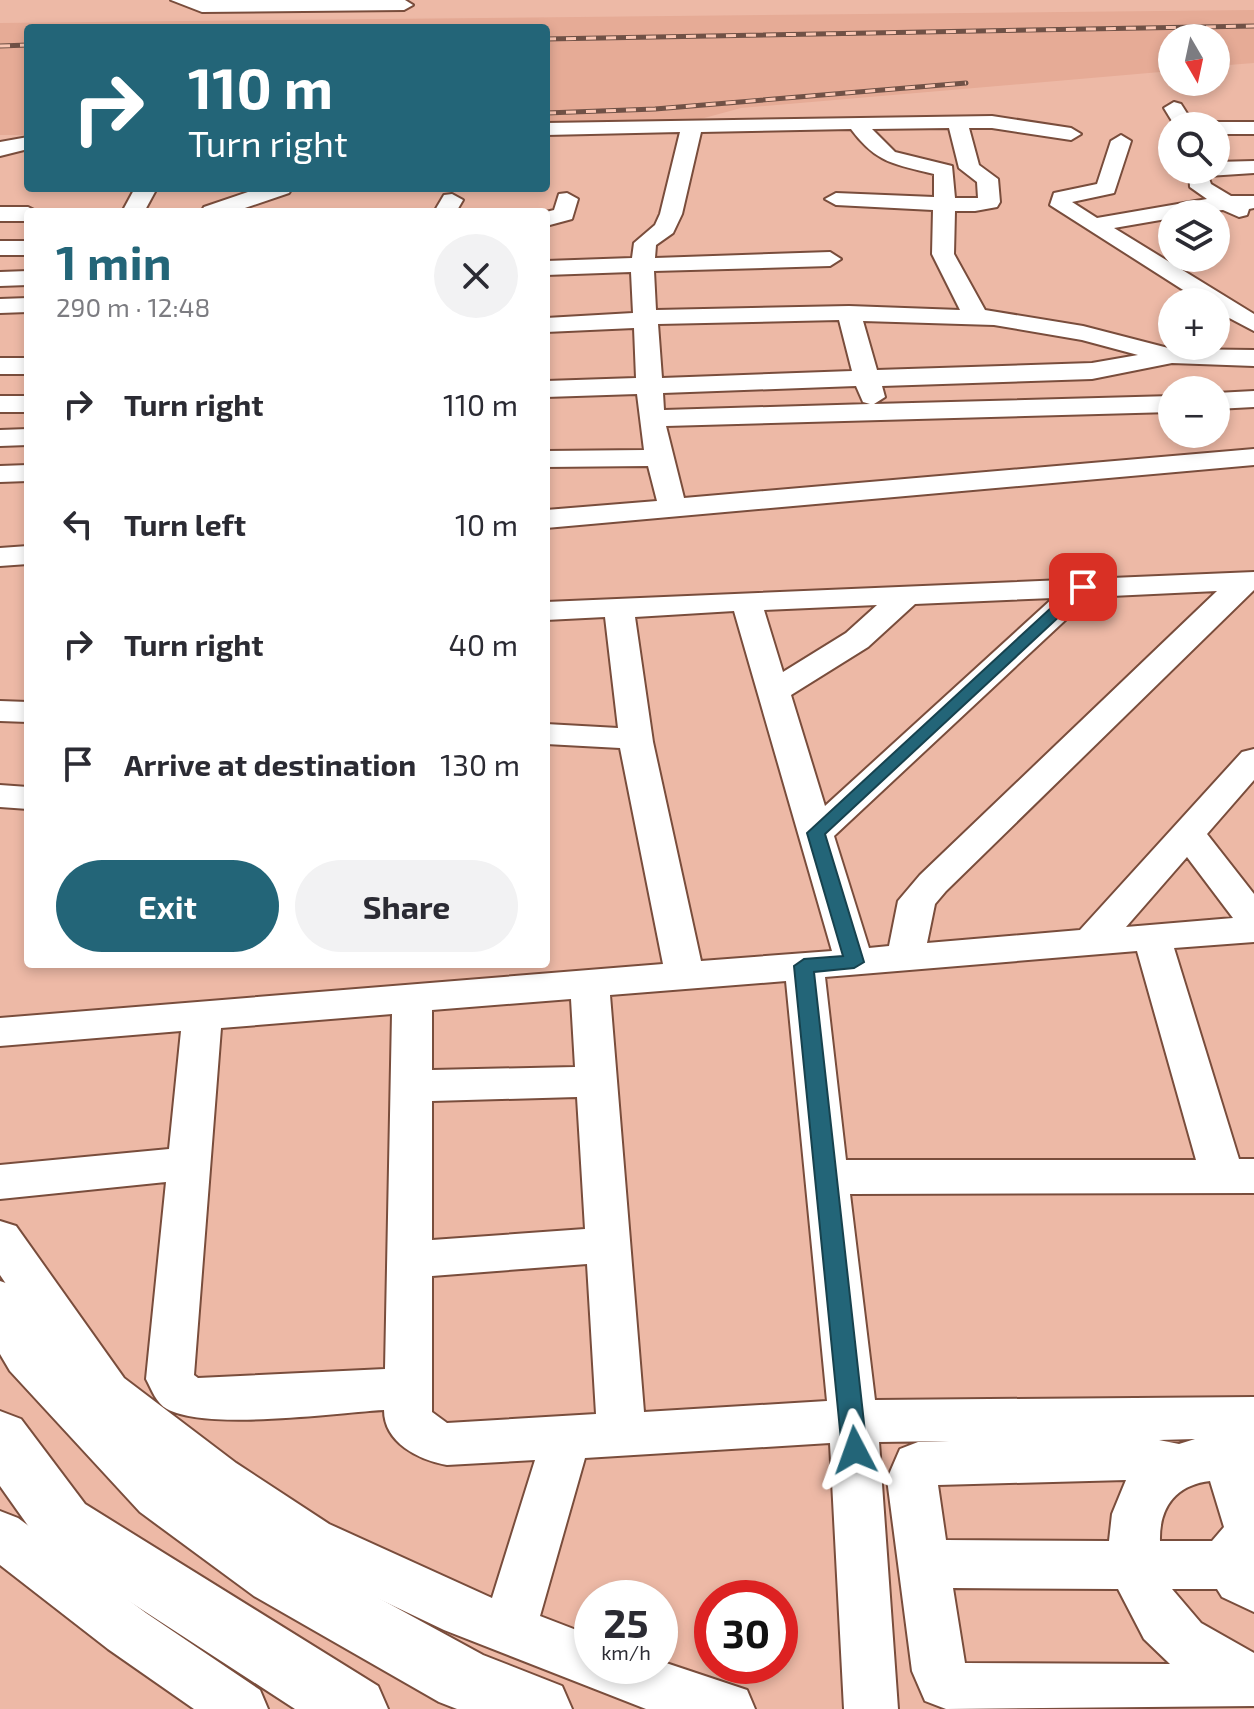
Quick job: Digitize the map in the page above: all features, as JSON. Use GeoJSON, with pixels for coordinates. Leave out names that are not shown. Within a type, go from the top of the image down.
{"type":"FeatureCollection","features":[{"type":"Feature","properties":{"kind":"main road"},"geometry":{"type":"LineString","coordinates":[[0,1304],[30,1354],[162,1493],[289,1555],[462,1679],[538,1709]]}},
{"type":"Feature","properties":{"kind":"main road"},"geometry":{"type":"LineString","coordinates":[[0,1437],[63,1524],[354,1709]]}},
{"type":"Feature","properties":{"kind":"street"},"geometry":{"type":"LineString","coordinates":[[180,0],[202,7],[404,5]]}},
{"type":"Feature","properties":{"kind":"street"},"geometry":{"type":"LineString","coordinates":[[1174,108],[1176,112]]}},
{"type":"Feature","properties":{"kind":"street"},"geometry":{"type":"LineString","coordinates":[[857,123],[874,146],[888,156],[943,168],[943,254],[976,317]]}},
{"type":"Feature","properties":{"kind":"street"},"geometry":{"type":"LineString","coordinates":[[836,199],[989,202],[987,179],[969,168],[958,123]]}},
{"type":"Feature","properties":{"kind":"street"},"geometry":{"type":"LineString","coordinates":[[550,129],[958,123],[1017,124],[1071,134]]}},
{"type":"Feature","properties":{"kind":"street"},"geometry":{"type":"LineString","coordinates":[[673,509],[652,418],[643,263],[645,243],[665,228],[671,214],[692,126]]}},
{"type":"Feature","properties":{"kind":"street"},"geometry":{"type":"LineString","coordinates":[[1230,128],[1254,128]]}},
{"type":"Feature","properties":{"kind":"street"},"geometry":{"type":"LineString","coordinates":[[1121,141],[1106,188],[1058,201],[1254,324]]}},
{"type":"Feature","properties":{"kind":"street"},"geometry":{"type":"LineString","coordinates":[[0,150],[4,146],[24,144]]}},
{"type":"Feature","properties":{"kind":"street"},"geometry":{"type":"LineString","coordinates":[[1230,168],[1254,167]]}},
{"type":"Feature","properties":{"kind":"street"},"geometry":{"type":"LineString","coordinates":[[1200,184],[1220,200]]}},
{"type":"Feature","properties":{"kind":"street"},"geometry":{"type":"LineString","coordinates":[[224,208],[270,192]]}},
{"type":"Feature","properties":{"kind":"street"},"geometry":{"type":"LineString","coordinates":[[550,218],[564,214],[567,199]]}},
{"type":"Feature","properties":{"kind":"street"},"geometry":{"type":"LineString","coordinates":[[1230,203],[1254,202]]}},
{"type":"Feature","properties":{"kind":"street"},"geometry":{"type":"LineString","coordinates":[[1230,206],[1254,219]]}},
{"type":"Feature","properties":{"kind":"street"},"geometry":{"type":"LineString","coordinates":[[0,214],[24,214]]}},
{"type":"Feature","properties":{"kind":"street"},"geometry":{"type":"LineString","coordinates":[[1093,225],[1158,214]]}},
{"type":"Feature","properties":{"kind":"street"},"geometry":{"type":"LineString","coordinates":[[0,248],[24,248]]}},
{"type":"Feature","properties":{"kind":"street"},"geometry":{"type":"LineString","coordinates":[[550,268],[830,259]]}},
{"type":"Feature","properties":{"kind":"street"},"geometry":{"type":"LineString","coordinates":[[0,279],[24,278]]}},
{"type":"Feature","properties":{"kind":"street"},"geometry":{"type":"LineString","coordinates":[[0,306],[24,305]]}},
{"type":"Feature","properties":{"kind":"street"},"geometry":{"type":"LineString","coordinates":[[849,313],[878,414]]}},
{"type":"Feature","properties":{"kind":"street"},"geometry":{"type":"LineString","coordinates":[[550,325],[646,318],[849,313],[976,317],[1083,333],[1158,352]]}},
{"type":"Feature","properties":{"kind":"street"},"geometry":{"type":"LineString","coordinates":[[1230,357],[1254,358]]}},
{"type":"Feature","properties":{"kind":"street"},"geometry":{"type":"LineString","coordinates":[[550,389],[1092,371],[1158,359]]}},
{"type":"Feature","properties":{"kind":"street"},"geometry":{"type":"LineString","coordinates":[[0,366],[24,366]]}},
{"type":"Feature","properties":{"kind":"street"},"geometry":{"type":"LineString","coordinates":[[1230,400],[1254,399]]}},
{"type":"Feature","properties":{"kind":"street"},"geometry":{"type":"LineString","coordinates":[[0,404],[24,404]]}},
{"type":"Feature","properties":{"kind":"street"},"geometry":{"type":"LineString","coordinates":[[652,418],[1158,404]]}},
{"type":"Feature","properties":{"kind":"street"},"geometry":{"type":"LineString","coordinates":[[0,438],[24,437]]}},
{"type":"Feature","properties":{"kind":"street"},"geometry":{"type":"LineString","coordinates":[[550,519],[1254,457]]}},
{"type":"Feature","properties":{"kind":"street"},"geometry":{"type":"LineString","coordinates":[[550,459],[659,458]]}},
{"type":"Feature","properties":{"kind":"street"},"geometry":{"type":"LineString","coordinates":[[0,474],[24,473]]}},
{"type":"Feature","properties":{"kind":"street"},"geometry":{"type":"LineString","coordinates":[[0,557],[24,555]]}},
{"type":"Feature","properties":{"kind":"street"},"geometry":{"type":"LineString","coordinates":[[550,611],[746,600],[1250,581]]}},
{"type":"Feature","properties":{"kind":"street"},"geometry":{"type":"LineString","coordinates":[[905,958],[917,901],[933,883],[1250,581]]}},
{"type":"Feature","properties":{"kind":"street"},"geometry":{"type":"LineString","coordinates":[[816,833],[1083,587]]}},
{"type":"Feature","properties":{"kind":"street"},"geometry":{"type":"LineString","coordinates":[[773,692],[857,640],[908,594]]}},
{"type":"Feature","properties":{"kind":"street"},"geometry":{"type":"LineString","coordinates":[[746,600],[854,962]]}},
{"type":"Feature","properties":{"kind":"street"},"geometry":{"type":"LineString","coordinates":[[634,606],[621,611],[620,617],[636,742],[685,976]]}},
{"type":"Feature","properties":{"kind":"street"},"geometry":{"type":"LineString","coordinates":[[0,711],[24,712]]}},
{"type":"Feature","properties":{"kind":"street"},"geometry":{"type":"LineString","coordinates":[[550,734],[622,738],[636,742]]}},
{"type":"Feature","properties":{"kind":"street"},"geometry":{"type":"LineString","coordinates":[[1091,942],[1254,759]]}},
{"type":"Feature","properties":{"kind":"street"},"geometry":{"type":"LineString","coordinates":[[0,796],[24,798]]}},
{"type":"Feature","properties":{"kind":"street"},"geometry":{"type":"LineString","coordinates":[[1188,834],[1254,920]]}},
{"type":"Feature","properties":{"kind":"street"},"geometry":{"type":"LineString","coordinates":[[0,1032],[412,998],[524,976],[590,984],[1254,929]]}},
{"type":"Feature","properties":{"kind":"street"},"geometry":{"type":"LineString","coordinates":[[827,1177],[1238,1176],[1152,938]]}},
{"type":"Feature","properties":{"kind":"street"},"geometry":{"type":"LineString","coordinates":[[804,966],[853,1421],[871,1709]]}},
{"type":"Feature","properties":{"kind":"street"},"geometry":{"type":"LineString","coordinates":[[590,984],[622,1436]]}},
{"type":"Feature","properties":{"kind":"street"},"geometry":{"type":"LineString","coordinates":[[412,998],[408,1416],[416,1430],[430,1441],[447,1444],[566,1439],[853,1421],[1245,1445]]}},
{"type":"Feature","properties":{"kind":"street"},"geometry":{"type":"LineString","coordinates":[[202,1015],[170,1379],[175,1390],[186,1397],[204,1400],[408,1388]]}},
{"type":"Feature","properties":{"kind":"street"},"geometry":{"type":"LineString","coordinates":[[412,1086],[597,1081]]}},
{"type":"Feature","properties":{"kind":"street"},"geometry":{"type":"LineString","coordinates":[[0,1182],[189,1163]]}},
{"type":"Feature","properties":{"kind":"street"},"geometry":{"type":"LineString","coordinates":[[0,1239],[107,1393],[218,1479],[289,1555],[574,1655]]}},
{"type":"Feature","properties":{"kind":"street"},"geometry":{"type":"LineString","coordinates":[[409,1260],[609,1245]]}},
{"type":"Feature","properties":{"kind":"street"},"geometry":{"type":"LineString","coordinates":[[509,1630],[566,1439]]}},
{"type":"Feature","properties":{"kind":"street"},"geometry":{"type":"LineString","coordinates":[[1245,1445],[1179,1466],[1160,1478],[1141,1501],[1132,1531],[1134,1565],[1144,1594],[1163,1622],[1188,1647],[1253,1680]]}},
{"type":"Feature","properties":{"kind":"street"},"geometry":{"type":"LineString","coordinates":[[924,1564],[1134,1565],[1248,1558],[1245,1445]]}},
{"type":"Feature","properties":{"kind":"street"},"geometry":{"type":"LineString","coordinates":[[1179,1466],[1144,1458],[918,1464],[912,1479],[939,1671],[944,1682],[953,1687],[1197,1691],[1253,1680]]}},
{"type":"Feature","properties":{"kind":"street"},"geometry":{"type":"LineString","coordinates":[[0,1534],[127,1631],[241,1709]]}},
{"type":"Feature","properties":{"kind":"street"},"geometry":{"type":"LineString","coordinates":[[650,1684],[728,1709]]}},
{"type":"Feature","properties":{"kind":"shaded area"},"geometry":{"type":"Polygon","coordinates":[[[1254,10],[1254,63],[1230,65],[1230,24],[1158,24],[1158,72],[741,108],[686,123],[550,126],[550,24],[24,24],[24,135],[0,135],[0,23],[1254,10]]]}},
{"type":"Feature","properties":{"kind":"railway"},"geometry":{"type":"LineString","coordinates":[[550,39],[1254,26]]}},
{"type":"Feature","properties":{"kind":"railway"},"geometry":{"type":"LineString","coordinates":[[0,46],[24,45]]}},
{"type":"Feature","properties":{"kind":"railway"},"geometry":{"type":"LineString","coordinates":[[550,113],[655,109],[966,83]]}},
{"type":"Feature","properties":{"kind":"route"},"geometry":{"type":"LineString","coordinates":[[855,1450],[804,966],[854,962],[816,833],[1083,587]]}}]}
